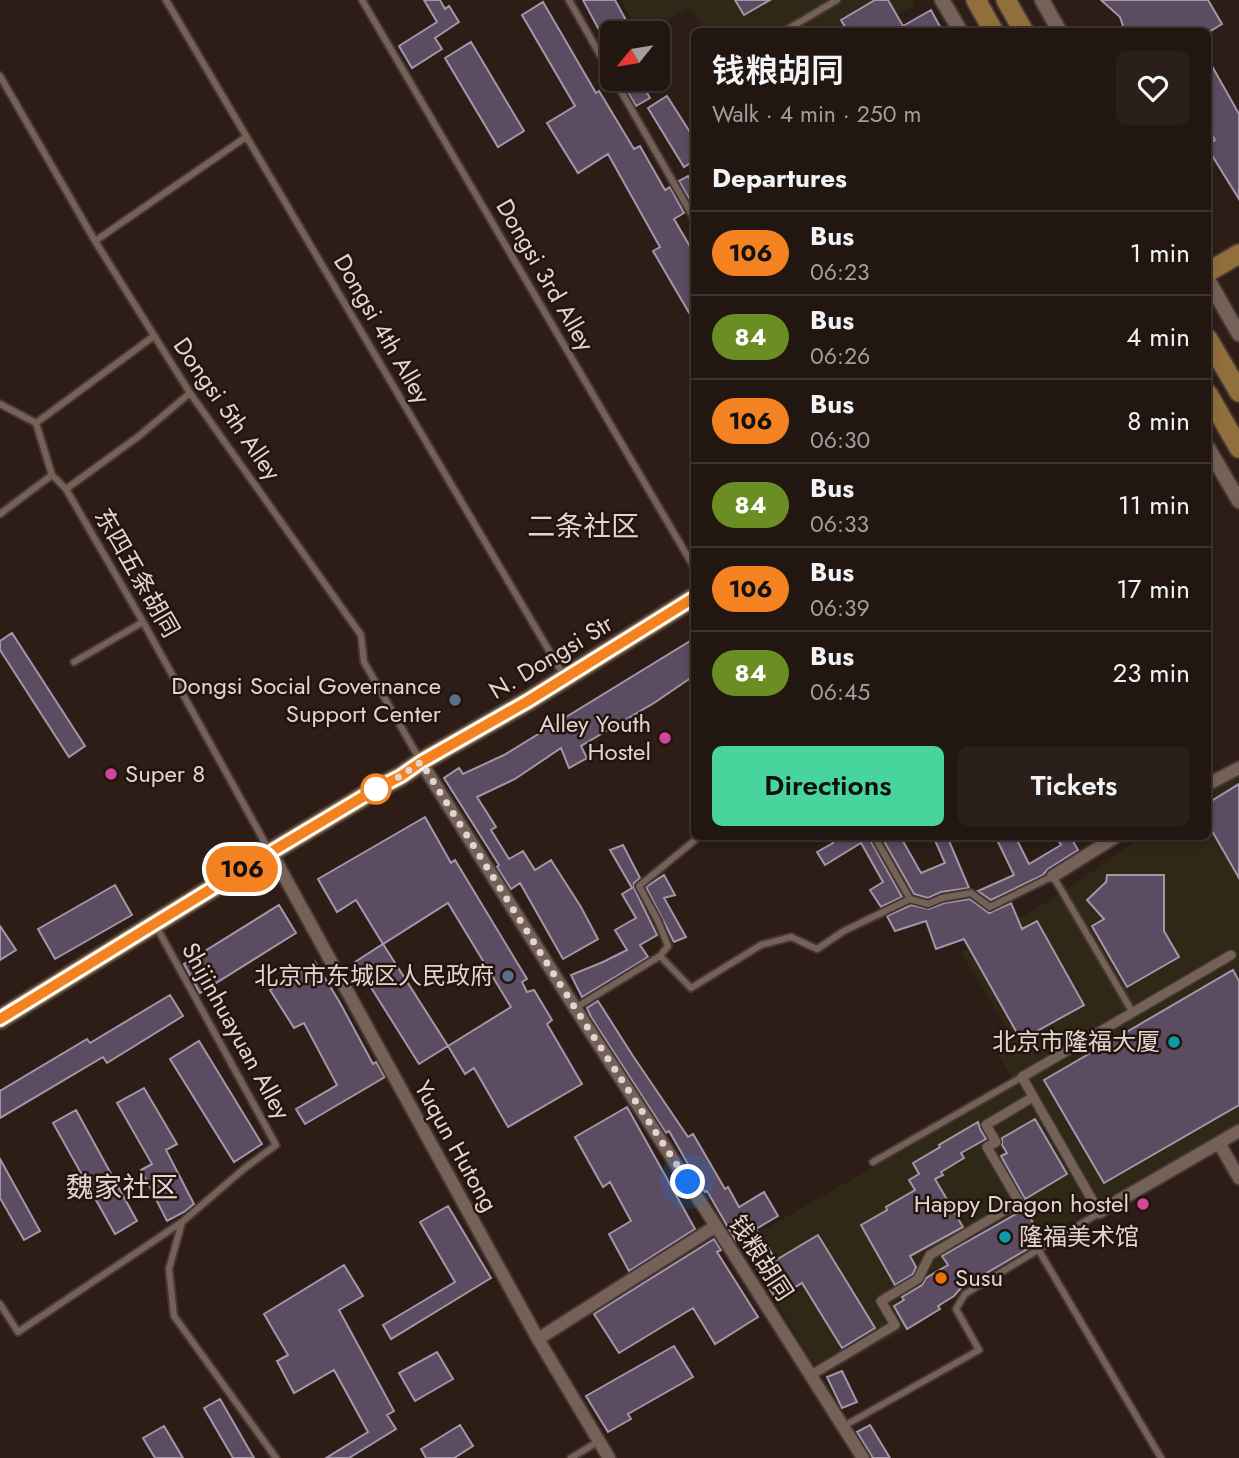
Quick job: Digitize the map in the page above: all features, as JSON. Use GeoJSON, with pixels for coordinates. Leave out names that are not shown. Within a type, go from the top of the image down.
{"type":"FeatureCollection","features":[{"type":"Feature","properties":{"kind":"main road"},"geometry":{"type":"LineString","coordinates":[[976,0],[992,28]]}},
{"type":"Feature","properties":{"kind":"main road"},"geometry":{"type":"LineString","coordinates":[[1006,0],[1022,28]]}},
{"type":"Feature","properties":{"kind":"main road"},"geometry":{"type":"LineString","coordinates":[[1211,270],[1239,254]]}},
{"type":"Feature","properties":{"kind":"main road"},"geometry":{"type":"LineString","coordinates":[[1211,344],[1239,392]]}},
{"type":"Feature","properties":{"kind":"main road"},"geometry":{"type":"LineString","coordinates":[[1211,399],[1239,448]]}},
{"type":"Feature","properties":{"kind":"main road","name":"N. Dongsi Str"},"geometry":{"type":"LineString","coordinates":[[0,1019],[271,852],[528,701],[691,599]]}},
{"type":"Feature","properties":{"kind":"street"},"geometry":{"type":"LineString","coordinates":[[942,0],[959,28]]}},
{"type":"Feature","properties":{"kind":"street"},"geometry":{"type":"LineString","coordinates":[[1042,0],[1058,28]]}},
{"type":"Feature","properties":{"kind":"street"},"geometry":{"type":"LineString","coordinates":[[1211,285],[1239,334]]}},
{"type":"Feature","properties":{"kind":"street"},"geometry":{"type":"LineString","coordinates":[[1211,453],[1239,500]]}},
{"type":"Feature","properties":{"kind":"street","name":"钱粮胡同"},"geometry":{"type":"LineString","coordinates":[[421,762],[863,1458]]}},
{"type":"Feature","properties":{"kind":"street"},"geometry":{"type":"LineString","coordinates":[[1211,782],[1239,768]]}},
{"type":"Feature","properties":{"kind":"street"},"geometry":{"type":"LineString","coordinates":[[1053,876],[1111,840]]}},
{"type":"Feature","properties":{"kind":"street","name":"Yuqun Hutong"},"geometry":{"type":"LineString","coordinates":[[271,852],[538,1339],[609,1458]]}},
{"type":"Feature","properties":{"kind":"street"},"geometry":{"type":"LineString","coordinates":[[1231,955],[1022,1077],[1099,1212],[1239,1131]]}},
{"type":"Feature","properties":{"kind":"street"},"geometry":{"type":"LineString","coordinates":[[811,1375],[895,1325],[881,1301],[918,1279],[930,1255],[1018,1202],[987,1147],[996,1142],[986,1125],[1033,1097]]}},
{"type":"Feature","properties":{"kind":"street"},"geometry":{"type":"LineString","coordinates":[[1219,1143],[1239,1178]]}},
{"type":"Feature","properties":{"kind":"street"},"geometry":{"type":"LineString","coordinates":[[538,1339],[716,1226]]}},
{"type":"Feature","properties":{"kind":"lane","name":"Dongsi 4th Alley"},"geometry":{"type":"LineString","coordinates":[[166,0],[565,678]]}},
{"type":"Feature","properties":{"kind":"lane","name":"Dongsi 3rd Alley"},"geometry":{"type":"LineString","coordinates":[[362,0],[691,562]]}},
{"type":"Feature","properties":{"kind":"lane"},"geometry":{"type":"LineString","coordinates":[[569,0],[600,54]]}},
{"type":"Feature","properties":{"kind":"lane"},"geometry":{"type":"LineString","coordinates":[[790,28],[836,0]]}},
{"type":"Feature","properties":{"kind":"lane","name":"Dongsi 5th Alley"},"geometry":{"type":"LineString","coordinates":[[0,76],[95,241],[190,393],[361,635],[363,662],[421,762]]}},
{"type":"Feature","properties":{"kind":"lane"},"geometry":{"type":"LineString","coordinates":[[621,91],[691,213]]}},
{"type":"Feature","properties":{"kind":"lane"},"geometry":{"type":"LineString","coordinates":[[95,241],[246,137]]}},
{"type":"Feature","properties":{"kind":"lane"},"geometry":{"type":"LineString","coordinates":[[0,404],[36,424],[154,336]]}},
{"type":"Feature","properties":{"kind":"lane"},"geometry":{"type":"LineString","coordinates":[[66,489],[139,436],[190,393]]}},
{"type":"Feature","properties":{"kind":"lane","name":"东四五条胡同"},"geometry":{"type":"LineString","coordinates":[[36,424],[52,475],[66,489],[271,852]]}},
{"type":"Feature","properties":{"kind":"lane"},"geometry":{"type":"LineString","coordinates":[[0,514],[52,475]]}},
{"type":"Feature","properties":{"kind":"lane"},"geometry":{"type":"LineString","coordinates":[[74,662],[143,622]]}},
{"type":"Feature","properties":{"kind":"lane"},"geometry":{"type":"LineString","coordinates":[[575,1008],[660,956],[668,946],[639,886],[695,840]]}},
{"type":"Feature","properties":{"kind":"lane"},"geometry":{"type":"LineString","coordinates":[[876,840],[910,899]]}},
{"type":"Feature","properties":{"kind":"lane"},"geometry":{"type":"LineString","coordinates":[[660,956],[691,988],[761,946],[792,937],[817,948],[844,931],[910,899],[928,904],[942,898],[971,893],[990,907],[1053,876],[1133,1013]]}},
{"type":"Feature","properties":{"kind":"lane","name":"Shijinhuayuan Alley"},"geometry":{"type":"LineString","coordinates":[[155,923],[276,1146],[246,1167],[182,1222]]}},
{"type":"Feature","properties":{"kind":"lane"},"geometry":{"type":"LineString","coordinates":[[873,1163],[1022,1077]]}},
{"type":"Feature","properties":{"kind":"lane"},"geometry":{"type":"LineString","coordinates":[[844,1426],[979,1350],[956,1309],[965,1294],[1099,1212]]}},
{"type":"Feature","properties":{"kind":"lane"},"geometry":{"type":"LineString","coordinates":[[0,1304],[18,1332],[182,1222]]}},
{"type":"Feature","properties":{"kind":"lane"},"geometry":{"type":"LineString","coordinates":[[182,1222],[170,1269],[174,1316],[276,1458]]}},
{"type":"Feature","properties":{"kind":"lane"},"geometry":{"type":"LineString","coordinates":[[1038,1249],[1161,1458]]}},
{"type":"Feature","properties":{"kind":"lane"},"geometry":{"type":"LineString","coordinates":[[571,1458],[599,1441]]}},
{"type":"Feature","properties":{"kind":"shaded area"},"geometry":{"type":"Polygon","coordinates":[[[621,0],[912,0],[915,5],[873,28],[703,28],[690,7],[665,21],[633,21],[621,0]]]}},
{"type":"Feature","properties":{"kind":"shaded area"},"geometry":{"type":"Polygon","coordinates":[[[1239,775],[1239,1122],[1105,1198],[1049,1236],[961,1288],[938,1306],[940,1309],[822,1377],[740,1243],[1016,1086],[995,1049],[1013,1039],[961,952],[1054,898],[1138,840],[1211,840],[1211,790],[1239,775]]]}},
{"type":"Feature","properties":{"kind":"building"},"geometry":{"type":"Polygon","coordinates":[[[424,0],[440,0],[445,9],[449,6],[459,22],[435,38],[442,49],[412,68],[399,46],[437,22],[424,0]]]}},
{"type":"Feature","properties":{"kind":"building"},"geometry":{"type":"Polygon","coordinates":[[[583,0],[615,0],[626,21],[600,21],[600,32],[583,0]]]}},
{"type":"Feature","properties":{"kind":"building"},"geometry":{"type":"Polygon","coordinates":[[[735,0],[770,0],[744,15],[735,0]]]}},
{"type":"Feature","properties":{"kind":"building"},"geometry":{"type":"Polygon","coordinates":[[[875,0],[888,0],[903,26],[931,10],[941,28],[846,28],[841,20],[875,0]]]}},
{"type":"Feature","properties":{"kind":"building"},"geometry":{"type":"Polygon","coordinates":[[[1101,0],[1208,0],[1222,24],[1211,31],[1211,28],[1124,28],[1120,17],[1101,0]]]}},
{"type":"Feature","properties":{"kind":"building"},"geometry":{"type":"Polygon","coordinates":[[[543,2],[596,93],[599,91],[634,149],[640,146],[665,190],[670,187],[684,213],[674,219],[691,248],[691,316],[653,251],[660,247],[608,154],[578,173],[547,123],[575,106],[522,15],[543,2]]]}},
{"type":"Feature","properties":{"kind":"building"},"geometry":{"type":"Polygon","coordinates":[[[471,42],[524,131],[498,147],[445,58],[471,42]]]}},
{"type":"Feature","properties":{"kind":"building"},"geometry":{"type":"Polygon","coordinates":[[[1211,64],[1239,114],[1239,199],[1211,154],[1211,143],[1215,140],[1211,134],[1211,64]]]}},
{"type":"Feature","properties":{"kind":"building"},"geometry":{"type":"Polygon","coordinates":[[[627,91],[646,91],[650,98],[636,106],[627,91]]]}},
{"type":"Feature","properties":{"kind":"building"},"geometry":{"type":"Polygon","coordinates":[[[667,96],[691,134],[691,163],[684,167],[648,108],[667,96]]]}},
{"type":"Feature","properties":{"kind":"building"},"geometry":{"type":"Polygon","coordinates":[[[688,176],[691,181],[691,202],[679,181],[688,176]]]}},
{"type":"Feature","properties":{"kind":"building"},"geometry":{"type":"Polygon","coordinates":[[[12,633],[85,746],[69,757],[0,650],[0,641],[12,633]]]}},
{"type":"Feature","properties":{"kind":"building"},"geometry":{"type":"Polygon","coordinates":[[[691,640],[691,678],[581,746],[587,758],[569,768],[561,748],[515,779],[477,797],[496,827],[491,830],[509,859],[523,851],[535,870],[551,860],[598,939],[563,959],[520,883],[511,889],[497,867],[499,865],[444,778],[459,768],[463,774],[504,755],[691,640]]]}},
{"type":"Feature","properties":{"kind":"building"},"geometry":{"type":"Polygon","coordinates":[[[1239,784],[1239,878],[1211,829],[1211,801],[1239,784]]]}},
{"type":"Feature","properties":{"kind":"building"},"geometry":{"type":"Polygon","coordinates":[[[425,817],[451,863],[455,860],[527,979],[522,982],[527,992],[534,990],[552,1020],[547,1024],[582,1084],[508,1127],[474,1068],[465,1074],[448,1046],[511,1007],[448,903],[383,944],[356,900],[337,912],[318,879],[425,817]]]}},
{"type":"Feature","properties":{"kind":"building"},"geometry":{"type":"Polygon","coordinates":[[[831,840],[870,840],[902,897],[881,907],[870,890],[883,882],[861,843],[825,865],[817,852],[833,843],[831,840]]]}},
{"type":"Feature","properties":{"kind":"building"},"geometry":{"type":"Polygon","coordinates":[[[883,840],[902,840],[921,873],[945,863],[935,840],[949,840],[969,888],[941,892],[928,898],[914,894],[883,840]]]}},
{"type":"Feature","properties":{"kind":"building"},"geometry":{"type":"Polygon","coordinates":[[[1017,840],[1029,864],[1061,845],[1058,840],[1072,840],[1078,850],[1043,875],[991,900],[978,891],[1014,875],[998,842],[1017,840]]]}},
{"type":"Feature","properties":{"kind":"building"},"geometry":{"type":"Polygon","coordinates":[[[623,845],[640,878],[634,883],[634,888],[657,935],[640,945],[648,957],[582,997],[571,975],[627,950],[615,930],[636,918],[622,894],[632,888],[610,850],[623,845]]]}},
{"type":"Feature","properties":{"kind":"building"},"geometry":{"type":"Polygon","coordinates":[[[664,875],[675,895],[664,898],[686,937],[674,942],[646,887],[664,875]]]}},
{"type":"Feature","properties":{"kind":"building"},"geometry":{"type":"Polygon","coordinates":[[[1107,875],[1164,875],[1164,931],[1179,957],[1127,987],[1092,926],[1104,919],[1087,900],[1106,882],[1107,875]]]}},
{"type":"Feature","properties":{"kind":"building"},"geometry":{"type":"Polygon","coordinates":[[[115,885],[132,915],[55,959],[38,929],[115,885]]]}},
{"type":"Feature","properties":{"kind":"building"},"geometry":{"type":"Polygon","coordinates":[[[970,899],[989,913],[1011,903],[1022,929],[1037,921],[1084,1005],[1021,1040],[964,939],[936,949],[926,921],[895,931],[887,916],[911,905],[929,909],[944,903],[970,899]]]}},
{"type":"Feature","properties":{"kind":"building"},"geometry":{"type":"Polygon","coordinates":[[[279,905],[296,933],[200,993],[184,964],[279,905]]]}},
{"type":"Feature","properties":{"kind":"building"},"geometry":{"type":"Polygon","coordinates":[[[0,926],[16,950],[0,960],[0,926]]]}},
{"type":"Feature","properties":{"kind":"building","name":"北京市东城区人民政府"},"geometry":{"type":"Polygon","coordinates":[[[383,944],[448,1046],[419,1064],[355,962],[383,944]]]}},
{"type":"Feature","properties":{"kind":"building"},"geometry":{"type":"Polygon","coordinates":[[[315,962],[373,1064],[376,1062],[385,1077],[305,1124],[296,1109],[337,1085],[304,1023],[294,1028],[270,990],[315,962]]]}},
{"type":"Feature","properties":{"kind":"building","name":"北京市隆福大厦"},"geometry":{"type":"Polygon","coordinates":[[[1233,970],[1239,981],[1239,1105],[1104,1183],[1044,1080],[1233,970]]]}},
{"type":"Feature","properties":{"kind":"building"},"geometry":{"type":"Polygon","coordinates":[[[170,995],[183,1016],[107,1063],[103,1057],[0,1118],[0,1091],[87,1039],[90,1043],[170,995]]]}},
{"type":"Feature","properties":{"kind":"building"},"geometry":{"type":"Polygon","coordinates":[[[598,1001],[688,1137],[693,1134],[725,1189],[728,1187],[739,1207],[764,1192],[778,1216],[756,1229],[776,1260],[818,1235],[875,1328],[842,1348],[802,1283],[776,1299],[739,1239],[736,1241],[707,1191],[701,1187],[669,1131],[666,1133],[591,1017],[587,1008],[598,1001]]]}},
{"type":"Feature","properties":{"kind":"building"},"geometry":{"type":"Polygon","coordinates":[[[199,1041],[262,1144],[234,1162],[170,1059],[199,1041]]]}},
{"type":"Feature","properties":{"kind":"building"},"geometry":{"type":"Polygon","coordinates":[[[144,1088],[177,1144],[166,1150],[194,1204],[167,1221],[141,1170],[152,1164],[117,1103],[144,1088]]]}},
{"type":"Feature","properties":{"kind":"building"},"geometry":{"type":"Polygon","coordinates":[[[627,1107],[695,1229],[629,1271],[609,1234],[631,1221],[610,1182],[603,1187],[575,1137],[627,1107]]]}},
{"type":"Feature","properties":{"kind":"building"},"geometry":{"type":"Polygon","coordinates":[[[76,1110],[137,1221],[115,1234],[53,1123],[76,1110]]]}},
{"type":"Feature","properties":{"kind":"building"},"geometry":{"type":"Polygon","coordinates":[[[1035,1119],[1067,1174],[1025,1199],[1001,1156],[1007,1153],[1002,1145],[1002,1138],[1035,1119]]]}},
{"type":"Feature","properties":{"kind":"building"},"geometry":{"type":"Polygon","coordinates":[[[978,1122],[986,1139],[961,1153],[964,1158],[941,1172],[943,1175],[935,1179],[963,1227],[910,1256],[916,1267],[913,1274],[895,1285],[861,1225],[915,1190],[909,1180],[919,1174],[913,1163],[978,1122]]]}},
{"type":"Feature","properties":{"kind":"building"},"geometry":{"type":"Polygon","coordinates":[[[0,1159],[40,1231],[24,1240],[0,1198],[0,1159]]]}},
{"type":"Feature","properties":{"kind":"building"},"geometry":{"type":"Polygon","coordinates":[[[448,1206],[491,1278],[391,1339],[383,1325],[455,1282],[420,1222],[448,1206]]]}},
{"type":"Feature","properties":{"kind":"building"},"geometry":{"type":"Polygon","coordinates":[[[1025,1209],[1043,1240],[961,1288],[938,1306],[940,1309],[907,1329],[894,1306],[904,1300],[902,1297],[922,1285],[926,1278],[948,1265],[942,1256],[1025,1209]]]}},
{"type":"Feature","properties":{"kind":"building"},"geometry":{"type":"Polygon","coordinates":[[[714,1239],[721,1250],[717,1252],[758,1317],[715,1344],[693,1308],[619,1353],[594,1314],[714,1239]]]}},
{"type":"Feature","properties":{"kind":"building"},"geometry":{"type":"Polygon","coordinates":[[[344,1265],[363,1296],[339,1310],[394,1411],[387,1415],[396,1429],[349,1458],[326,1458],[368,1432],[334,1370],[294,1393],[277,1361],[288,1355],[264,1314],[344,1265]]]}},
{"type":"Feature","properties":{"kind":"building"},"geometry":{"type":"Polygon","coordinates":[[[674,1346],[693,1377],[628,1414],[631,1419],[608,1432],[586,1396],[674,1346]]]}},
{"type":"Feature","properties":{"kind":"building"},"geometry":{"type":"Polygon","coordinates":[[[437,1352],[453,1379],[415,1401],[399,1373],[437,1352]]]}},
{"type":"Feature","properties":{"kind":"building"},"geometry":{"type":"Polygon","coordinates":[[[842,1371],[857,1402],[842,1408],[827,1377],[842,1371]]]}},
{"type":"Feature","properties":{"kind":"building"},"geometry":{"type":"Polygon","coordinates":[[[220,1399],[254,1458],[233,1458],[204,1408],[220,1399]]]}},
{"type":"Feature","properties":{"kind":"building"},"geometry":{"type":"Polygon","coordinates":[[[460,1425],[473,1446],[454,1458],[426,1458],[421,1449],[460,1425]]]}},
{"type":"Feature","properties":{"kind":"building"},"geometry":{"type":"Polygon","coordinates":[[[870,1425],[890,1458],[873,1458],[857,1432],[870,1425]]]}},
{"type":"Feature","properties":{"kind":"building"},"geometry":{"type":"Polygon","coordinates":[[[164,1426],[183,1458],[155,1458],[143,1438],[164,1426]]]}},
{"type":"Feature","properties":{"kind":"bus line","name":"106"},"geometry":{"type":"LineString","coordinates":[[0,1019],[271,852],[528,701],[691,599]]}},
{"type":"Feature","properties":{"kind":"place","name":"Dongsi Social Governance Support Center"},"geometry":{"type":"Point","coordinates":[455,700]}},
{"type":"Feature","properties":{"kind":"place","name":"Alley Youth Hostel"},"geometry":{"type":"Point","coordinates":[665,738]}},
{"type":"Feature","properties":{"kind":"place","name":"Super 8"},"geometry":{"type":"Point","coordinates":[111,774]}},
{"type":"Feature","properties":{"kind":"place","name":"北京市东城区人民政府"},"geometry":{"type":"Point","coordinates":[508,976]}},
{"type":"Feature","properties":{"kind":"place","name":"北京市隆福大厦"},"geometry":{"type":"Point","coordinates":[1174,1042]}},
{"type":"Feature","properties":{"kind":"place","name":"Happy Dragon hostel"},"geometry":{"type":"Point","coordinates":[1143,1204]}},
{"type":"Feature","properties":{"kind":"place","name":"隆福美术馆"},"geometry":{"type":"Point","coordinates":[1005,1237]}},
{"type":"Feature","properties":{"kind":"place","name":"Susu"},"geometry":{"type":"Point","coordinates":[941,1278]}},
{"type":"Feature","properties":{"kind":"district","name":"二条社区"},"geometry":{"type":"Point","coordinates":[583,526]}},
{"type":"Feature","properties":{"kind":"district","name":"魏家社区"},"geometry":{"type":"Point","coordinates":[122,1187]}},
{"type":"Feature","properties":{"kind":"route"},"geometry":{"type":"LineString","coordinates":[[376,789],[421,762],[688,1182]]}}]}
